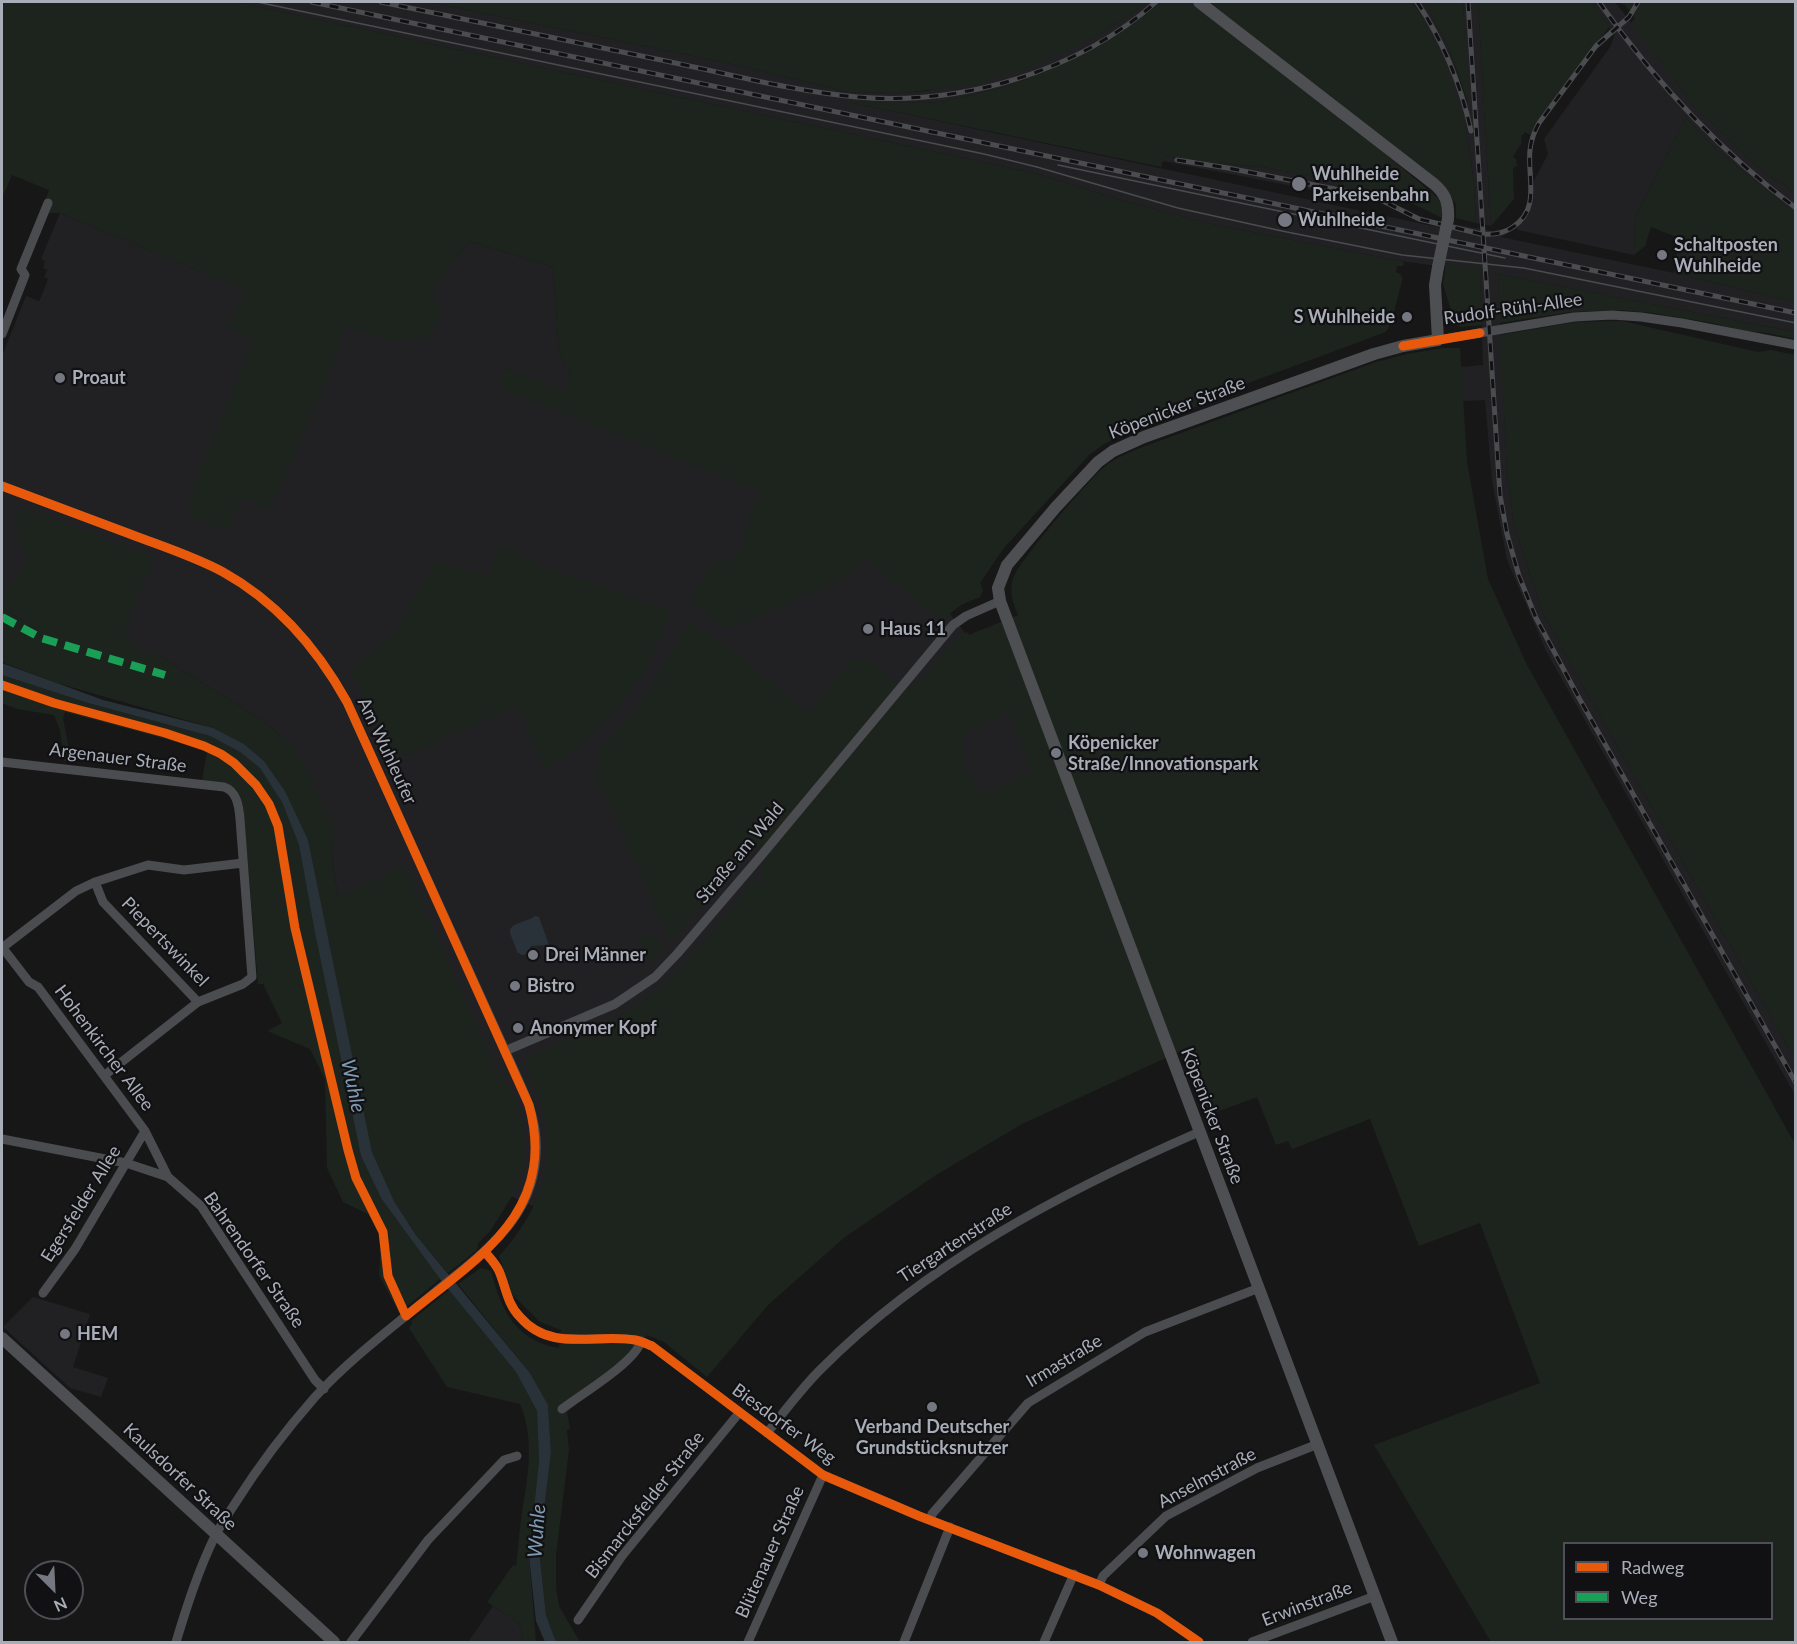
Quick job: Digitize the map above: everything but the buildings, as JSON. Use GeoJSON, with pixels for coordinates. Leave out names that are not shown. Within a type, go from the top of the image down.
{"type":"FeatureCollection","features":[{"type":"Feature","properties":{"kind":"main road","name":"Rudolf-Rühl-Allee"},"geometry":{"type":"LineString","coordinates":[[1199,2],[1434,184],[1446,197],[1449,206],[1448,219],[1435,285],[1438,340]]}},
{"type":"Feature","properties":{"kind":"main road","name":"Köpenicker Straße"},"geometry":{"type":"LineString","coordinates":[[1392,1642],[1000,601],[998,588],[1006,565],[1086,473],[1113,451],[1144,437],[1374,354],[1438,340]]}},
{"type":"Feature","properties":{"kind":"main road","name":"Kaulsdorfer Straße"},"geometry":{"type":"LineString","coordinates":[[2,1338],[334,1642]]}},
{"type":"Feature","properties":{"kind":"street"},"geometry":{"type":"LineString","coordinates":[[2,334],[25,275],[21,269],[48,203]]}},
{"type":"Feature","properties":{"kind":"street","name":"Rudolf-Rühl-Allee"},"geometry":{"type":"LineString","coordinates":[[1438,340],[1574,318],[1612,315],[1682,323],[1796,345]]}},
{"type":"Feature","properties":{"kind":"street","name":"Am Wuhleufer"},"geometry":{"type":"LineString","coordinates":[[2,486],[172,549],[222,572],[247,587],[290,622],[319,657],[347,702],[530,1105],[536,1138],[535,1165],[524,1202],[504,1233],[485,1252],[355,1358],[324,1389],[268,1454],[216,1535],[195,1582],[176,1642]]}},
{"type":"Feature","properties":{"kind":"street","name":"Straße am Wald"},"geometry":{"type":"LineString","coordinates":[[505,1051],[615,1004],[655,977],[760,857],[957,622],[1000,601]]}},
{"type":"Feature","properties":{"kind":"street","name":"Argenauer Straße"},"geometry":{"type":"LineString","coordinates":[[2,762],[230,789]]}},
{"type":"Feature","properties":{"kind":"street","name":"Piepertswinkel"},"geometry":{"type":"LineString","coordinates":[[95,882],[103,902],[198,1002],[243,984],[252,977],[239,809],[230,789]]}},
{"type":"Feature","properties":{"kind":"street","name":"Piepertswinkel"},"geometry":{"type":"LineString","coordinates":[[2,947],[76,891],[95,882],[148,865],[184,870],[243,863]]}},
{"type":"Feature","properties":{"kind":"street","name":"Hohenkircher Allee"},"geometry":{"type":"LineString","coordinates":[[2,947],[29,982],[38,987],[105,1075],[145,1131],[168,1177]]}},
{"type":"Feature","properties":{"kind":"street"},"geometry":{"type":"LineString","coordinates":[[105,1075],[198,1002]]}},
{"type":"Feature","properties":{"kind":"street","name":"Egersfelder Allee"},"geometry":{"type":"LineString","coordinates":[[43,1293],[75,1249],[145,1131]]}},
{"type":"Feature","properties":{"kind":"street","name":"Tiergartenstraße"},"geometry":{"type":"LineString","coordinates":[[767,1433],[818,1372],[900,1299],[968,1252],[1065,1195],[1199,1132]]}},
{"type":"Feature","properties":{"kind":"street","name":"Bahrendorfer Straße"},"geometry":{"type":"LineString","coordinates":[[2,1139],[126,1163],[168,1177],[201,1206],[315,1380],[324,1389]]}},
{"type":"Feature","properties":{"kind":"street","name":"Biesdorfer Weg"},"geometry":{"type":"LineString","coordinates":[[485,1252],[500,1273],[508,1300],[519,1317],[534,1330],[567,1340],[641,1341],[660,1351],[823,1475],[930,1520],[1099,1585],[1156,1613],[1199,1642]]}},
{"type":"Feature","properties":{"kind":"street","name":"Irmastraße"},"geometry":{"type":"LineString","coordinates":[[930,1520],[932,1514],[1028,1402],[1145,1332],[1259,1288]]}},
{"type":"Feature","properties":{"kind":"street"},"geometry":{"type":"LineString","coordinates":[[562,1409],[620,1367],[636,1353],[641,1341]]}},
{"type":"Feature","properties":{"kind":"street","name":"Bismarcksfelder Straße"},"geometry":{"type":"LineString","coordinates":[[578,1620],[622,1556],[739,1413]]}},
{"type":"Feature","properties":{"kind":"street","name":"Anselmstraße"},"geometry":{"type":"LineString","coordinates":[[1099,1585],[1103,1576],[1166,1516],[1257,1468],[1318,1444]]}},
{"type":"Feature","properties":{"kind":"street"},"geometry":{"type":"LineString","coordinates":[[351,1642],[428,1540],[504,1460],[517,1456]]}},
{"type":"Feature","properties":{"kind":"street","name":"Blütenauer Straße"},"geometry":{"type":"LineString","coordinates":[[748,1642],[823,1475]]}},
{"type":"Feature","properties":{"kind":"street"},"geometry":{"type":"LineString","coordinates":[[904,1642],[950,1527]]}},
{"type":"Feature","properties":{"kind":"street"},"geometry":{"type":"LineString","coordinates":[[1044,1642],[1074,1574]]}},
{"type":"Feature","properties":{"kind":"street","name":"Erwinstraße"},"geometry":{"type":"LineString","coordinates":[[1251,1642],[1375,1596]]}},
{"type":"Feature","properties":{"kind":"shaded area","name":"Wuhlheide"},"geometry":{"type":"Polygon","coordinates":[[[2,2],[236,2],[1034,173],[1207,223],[1404,262],[1403,266],[1397,266],[1396,272],[1403,277],[1391,323],[1386,332],[1243,385],[1198,406],[1131,431],[1104,444],[1089,455],[1004,548],[980,583],[983,590],[980,597],[961,605],[941,621],[864,557],[848,577],[729,629],[698,609],[690,601],[710,567],[730,559],[743,545],[748,523],[757,500],[763,493],[499,387],[506,368],[563,391],[571,374],[559,354],[553,267],[469,241],[430,294],[443,308],[429,337],[392,342],[344,325],[340,346],[270,509],[241,498],[227,532],[188,516],[193,505],[187,502],[253,340],[228,329],[245,290],[60,213],[40,213],[49,190],[12,175],[2,198],[2,2]]]}},
{"type":"Feature","properties":{"kind":"shaded area"},"geometry":{"type":"Polygon","coordinates":[[[236,2],[429,2],[737,65],[848,92],[904,93],[927,91],[1091,40],[1147,2],[1162,2],[1126,29],[1086,54],[1009,86],[941,102],[849,102],[1442,228],[1413,219],[1381,203],[1163,161],[1164,156],[1263,167],[1332,180],[1374,195],[1426,219],[1492,231],[1508,228],[1524,213],[1530,191],[1527,153],[1535,125],[1596,42],[1610,29],[1592,2],[1615,2],[1626,16],[1633,8],[1635,13],[1629,20],[1694,106],[1759,168],[1795,193],[1795,213],[1720,153],[1686,118],[1635,218],[1634,255],[1517,228],[1501,237],[1674,273],[1795,302],[1795,332],[1498,274],[1507,473],[1514,525],[1543,613],[1795,1059],[1795,1095],[1546,651],[1507,560],[1492,481],[1485,400],[1463,401],[1460,367],[1483,365],[1480,272],[1394,260],[1207,223],[1034,173],[236,2]],[[1613,33],[1595,50],[1538,128],[1532,146],[1534,181],[1548,154],[1544,139],[1610,47],[1615,34],[1613,33]]]}},
{"type":"Feature","properties":{"kind":"shaded area"},"geometry":{"type":"Polygon","coordinates":[[[429,2],[1147,2],[1091,40],[1016,72],[976,84],[904,93],[848,92],[737,65],[429,2]]]}},
{"type":"Feature","properties":{"kind":"shaded area","name":"Wuhlheide"},"geometry":{"type":"Polygon","coordinates":[[[1162,2],[1191,2],[1342,117],[1342,121],[1438,198],[1442,207],[1442,218],[1399,197],[1392,203],[1332,180],[1263,167],[1165,156],[1161,167],[844,101],[941,102],[1009,86],[1086,54],[1126,29],[1162,2]]]}},
{"type":"Feature","properties":{"kind":"shaded area"},"geometry":{"type":"Polygon","coordinates":[[[1207,2],[1412,2],[1445,63],[1465,123],[1474,182],[1476,223],[1456,218],[1456,204],[1442,184],[1207,2]]]}},
{"type":"Feature","properties":{"kind":"shaded area"},"geometry":{"type":"Polygon","coordinates":[[[1412,2],[1425,2],[1448,46],[1467,102],[1463,2],[1478,2],[1491,226],[1476,223],[1474,182],[1465,123],[1420,14],[1412,2]]]}},
{"type":"Feature","properties":{"kind":"shaded area"},"geometry":{"type":"Polygon","coordinates":[[[1425,2],[1463,2],[1469,105],[1448,46],[1425,2]]]}},
{"type":"Feature","properties":{"kind":"shaded area"},"geometry":{"type":"Polygon","coordinates":[[[1478,2],[1592,2],[1609,27],[1541,117],[1531,135],[1525,132],[1521,137],[1522,142],[1513,157],[1516,159],[1517,166],[1513,168],[1514,199],[1491,226],[1478,2]]]}},
{"type":"Feature","properties":{"kind":"shaded area"},"geometry":{"type":"Polygon","coordinates":[[[1615,2],[1795,2],[1795,193],[1759,168],[1694,106],[1631,23],[1635,18],[1625,5],[1615,2]]]}},
{"type":"Feature","properties":{"kind":"shaded area"},"geometry":{"type":"Polygon","coordinates":[[[1686,118],[1720,153],[1795,213],[1795,302],[1674,273],[1679,238],[1651,227],[1645,246],[1634,255],[1635,218],[1686,118]]]}},
{"type":"Feature","properties":{"kind":"shaded area"},"geometry":{"type":"Polygon","coordinates":[[[60,213],[246,290],[429,295],[469,241],[553,267],[559,354],[571,374],[563,392],[506,368],[872,537],[948,611],[965,633],[968,632],[969,635],[980,630],[1039,776],[584,1088],[535,1207],[511,1196],[490,1231],[478,1243],[477,1250],[338,896],[331,842],[337,839],[284,739],[263,721],[161,657],[50,638],[2,608],[2,356],[26,296],[39,301],[44,290],[48,279],[44,277],[47,270],[43,268],[45,261],[41,259],[60,213]]]}},
{"type":"Feature","properties":{"kind":"shaded area"},"geometry":{"type":"Polygon","coordinates":[[[1446,264],[1480,269],[1482,325],[1461,327],[1455,324],[1443,284],[1446,264]]]}},
{"type":"Feature","properties":{"kind":"shaded area"},"geometry":{"type":"Polygon","coordinates":[[[1498,274],[1795,332],[1795,339],[1744,331],[1713,323],[1619,310],[1570,312],[1499,323],[1498,274]]]}},
{"type":"Feature","properties":{"kind":"shaded area"},"geometry":{"type":"Polygon","coordinates":[[[1622,321],[1758,352],[1771,350],[1795,355],[1795,1059],[1543,613],[1514,525],[1507,473],[1500,335],[1575,322],[1622,321]]]}},
{"type":"Feature","properties":{"kind":"shaded area"},"geometry":{"type":"Polygon","coordinates":[[[1442,348],[1460,348],[1467,462],[1488,579],[1526,663],[1795,1144],[1795,1642],[1491,1642],[1374,1445],[1540,1383],[1480,1223],[1419,1246],[1370,1119],[1292,1149],[1288,1141],[1276,1145],[1257,1097],[1206,1116],[1181,1051],[1022,1124],[936,1175],[845,1237],[768,1305],[707,1377],[664,1342],[647,1335],[633,1353],[567,1412],[570,1429],[567,1430],[569,1450],[556,1555],[556,1588],[559,1606],[580,1642],[547,1642],[554,1636],[546,1615],[539,1550],[551,1453],[548,1405],[530,1373],[458,1284],[481,1268],[491,1271],[505,1310],[512,1321],[531,1338],[559,1348],[561,1330],[540,1322],[512,1294],[499,1256],[513,1240],[534,1205],[547,1166],[546,1124],[541,1103],[525,1064],[529,1056],[609,1021],[650,996],[694,954],[745,892],[747,884],[755,884],[764,877],[756,840],[671,939],[594,770],[603,746],[637,709],[689,622],[741,657],[807,712],[818,704],[820,698],[854,658],[875,665],[895,683],[909,687],[924,677],[955,639],[968,632],[969,635],[1018,615],[1011,589],[1017,570],[1069,505],[1108,464],[1148,445],[1376,362],[1442,348]],[[1008,713],[962,735],[963,754],[967,768],[984,796],[990,791],[1033,772],[1008,713]]]}},
{"type":"Feature","properties":{"kind":"shaded area"},"geometry":{"type":"Polygon","coordinates":[[[21,507],[154,557],[124,632],[133,635],[128,646],[161,657],[263,721],[302,759],[338,839],[331,842],[338,896],[405,866],[495,1067],[516,1099],[524,1132],[523,1162],[513,1195],[490,1231],[478,1243],[477,1250],[448,1273],[415,1234],[394,1201],[372,1152],[308,841],[285,791],[264,761],[244,744],[213,728],[57,683],[2,662],[2,608],[44,634],[2,604],[28,559],[14,527],[21,507]]]}},
{"type":"Feature","properties":{"kind":"shaded area"},"geometry":{"type":"Polygon","coordinates":[[[497,545],[544,567],[670,610],[646,670],[615,710],[582,744],[544,768],[517,706],[395,760],[350,670],[396,632],[435,561],[488,576],[497,545]]]}},
{"type":"Feature","properties":{"kind":"shaded area"},"geometry":{"type":"Polygon","coordinates":[[[2,675],[88,703],[210,736],[240,752],[260,768],[272,785],[282,802],[299,845],[361,1156],[381,1198],[440,1279],[399,1313],[379,1275],[381,1235],[368,1214],[343,1202],[327,1168],[325,1079],[310,1049],[267,1031],[282,1023],[263,984],[258,984],[243,807],[239,795],[202,781],[207,750],[65,712],[63,719],[72,762],[64,761],[60,730],[54,715],[17,709],[2,703],[2,675]]]}},
{"type":"Feature","properties":{"kind":"shaded area"},"geometry":{"type":"Polygon","coordinates":[[[653,934],[664,950],[650,964],[639,940],[653,934]]]}},
{"type":"Feature","properties":{"kind":"shaded area"},"geometry":{"type":"Polygon","coordinates":[[[449,1290],[516,1372],[537,1411],[539,1461],[529,1556],[536,1642],[524,1642],[519,1623],[487,1602],[513,1565],[516,1566],[529,1461],[528,1433],[520,1404],[447,1387],[409,1328],[411,1321],[449,1290]]]}},
{"type":"Feature","properties":{"kind":"shaded area"},"geometry":{"type":"Polygon","coordinates":[[[33,1297],[90,1314],[73,1367],[108,1378],[101,1397],[70,1388],[3,1327],[33,1297]]]}},
{"type":"Feature","properties":{"kind":"shaded area"},"geometry":{"type":"Polygon","coordinates":[[[493,1606],[519,1623],[524,1642],[468,1642],[493,1606]]]}},
{"type":"Feature","properties":{"kind":"water","name":"Wuhle"},"geometry":{"type":"Polygon","coordinates":[[[2,663],[103,700],[213,728],[244,744],[264,761],[285,791],[308,840],[372,1152],[394,1201],[415,1234],[530,1373],[548,1405],[551,1453],[539,1550],[546,1615],[556,1642],[545,1642],[536,1621],[529,1556],[539,1461],[537,1411],[516,1372],[440,1279],[381,1198],[361,1156],[299,845],[282,802],[260,768],[240,752],[210,736],[88,703],[2,675],[2,663]]]}},
{"type":"Feature","properties":{"kind":"water"},"geometry":{"type":"Polygon","coordinates":[[[535,916],[539,917],[549,945],[531,946],[527,954],[522,955],[517,952],[510,929],[535,916]]]}},
{"type":"Feature","properties":{"kind":"tram line"},"geometry":{"type":"LineString","coordinates":[[257,2],[984,154],[1178,208],[1282,231],[1402,255],[1524,268],[1796,323]]}},
{"type":"Feature","properties":{"kind":"tram line"},"geometry":{"type":"LineString","coordinates":[[1058,165],[1505,258]]}},
{"type":"Feature","properties":{"kind":"railway"},"geometry":{"type":"LineString","coordinates":[[312,2],[1796,313]]}},
{"type":"Feature","properties":{"kind":"railway"},"geometry":{"type":"LineString","coordinates":[[381,2],[781,86],[857,97],[896,98],[936,96],[976,89],[1016,79],[1054,65],[1091,48],[1125,27],[1156,2]]}},
{"type":"Feature","properties":{"kind":"railway"},"geometry":{"type":"LineString","coordinates":[[1417,2],[1450,64],[1471,131]]}},
{"type":"Feature","properties":{"kind":"railway"},"geometry":{"type":"LineString","coordinates":[[1468,2],[1500,495],[1507,534],[1519,576],[1536,618],[1579,698],[1796,1083]]}},
{"type":"Feature","properties":{"kind":"railway"},"geometry":{"type":"LineString","coordinates":[[1599,2],[1642,59],[1689,113],[1740,163],[1796,208]]}},
{"type":"Feature","properties":{"kind":"railway"},"geometry":{"type":"LineString","coordinates":[[1177,160],[1360,194],[1379,199],[1419,219],[1481,234],[1501,233],[1522,220],[1527,211],[1531,192],[1530,146],[1539,123],[1596,46],[1629,17],[1638,2]]}},
{"type":"Feature","properties":{"kind":"marked path"},"geometry":{"type":"LineString","coordinates":[[2,617],[41,638],[165,675]]}},
{"type":"Feature","properties":{"kind":"cycle path"},"geometry":{"type":"LineString","coordinates":[[1403,346],[1480,333]]}},
{"type":"Feature","properties":{"kind":"cycle path"},"geometry":{"type":"LineString","coordinates":[[2,486],[189,556],[243,584],[278,612],[309,645],[347,702],[529,1105],[535,1143],[532,1175],[522,1204],[505,1229],[484,1252],[406,1316],[388,1276],[383,1232],[356,1178],[348,1150],[295,928],[278,826],[269,804],[256,785],[234,763],[204,746],[54,703],[2,685]]}},
{"type":"Feature","properties":{"kind":"cycle path"},"geometry":{"type":"LineString","coordinates":[[485,1252],[498,1268],[512,1307],[532,1328],[545,1335],[559,1338],[620,1338],[637,1340],[652,1346],[823,1475],[919,1516],[1099,1585],[1157,1613],[1199,1642]]}},
{"type":"Feature","properties":{"kind":"place","name":"Wuhlheide Parkeisenbahn"},"geometry":{"type":"Point","coordinates":[1299,184]}},
{"type":"Feature","properties":{"kind":"place","name":"Wuhlheide"},"geometry":{"type":"Point","coordinates":[1285,220]}},
{"type":"Feature","properties":{"kind":"place","name":"Schaltposten Wuhlheide"},"geometry":{"type":"Point","coordinates":[1662,255]}},
{"type":"Feature","properties":{"kind":"place","name":"S Wuhlheide"},"geometry":{"type":"Point","coordinates":[1407,317]}},
{"type":"Feature","properties":{"kind":"place","name":"Proaut"},"geometry":{"type":"Point","coordinates":[60,378]}},
{"type":"Feature","properties":{"kind":"place","name":"Haus 11"},"geometry":{"type":"Point","coordinates":[868,629]}},
{"type":"Feature","properties":{"kind":"place","name":"Köpenicker Straße/Innovationspark"},"geometry":{"type":"Point","coordinates":[1056,753]}},
{"type":"Feature","properties":{"kind":"place","name":"Drei Männer"},"geometry":{"type":"Point","coordinates":[533,955]}},
{"type":"Feature","properties":{"kind":"place","name":"Bistro"},"geometry":{"type":"Point","coordinates":[515,986]}},
{"type":"Feature","properties":{"kind":"place","name":"Anonymer Kopf"},"geometry":{"type":"Point","coordinates":[518,1028]}},
{"type":"Feature","properties":{"kind":"place","name":"HEM"},"geometry":{"type":"Point","coordinates":[65,1334]}},
{"type":"Feature","properties":{"kind":"place","name":"Verband Deutscher Grundstücksnutzer"},"geometry":{"type":"Point","coordinates":[932,1407]}},
{"type":"Feature","properties":{"kind":"place","name":"Wohnwagen"},"geometry":{"type":"Point","coordinates":[1143,1553]}}]}
